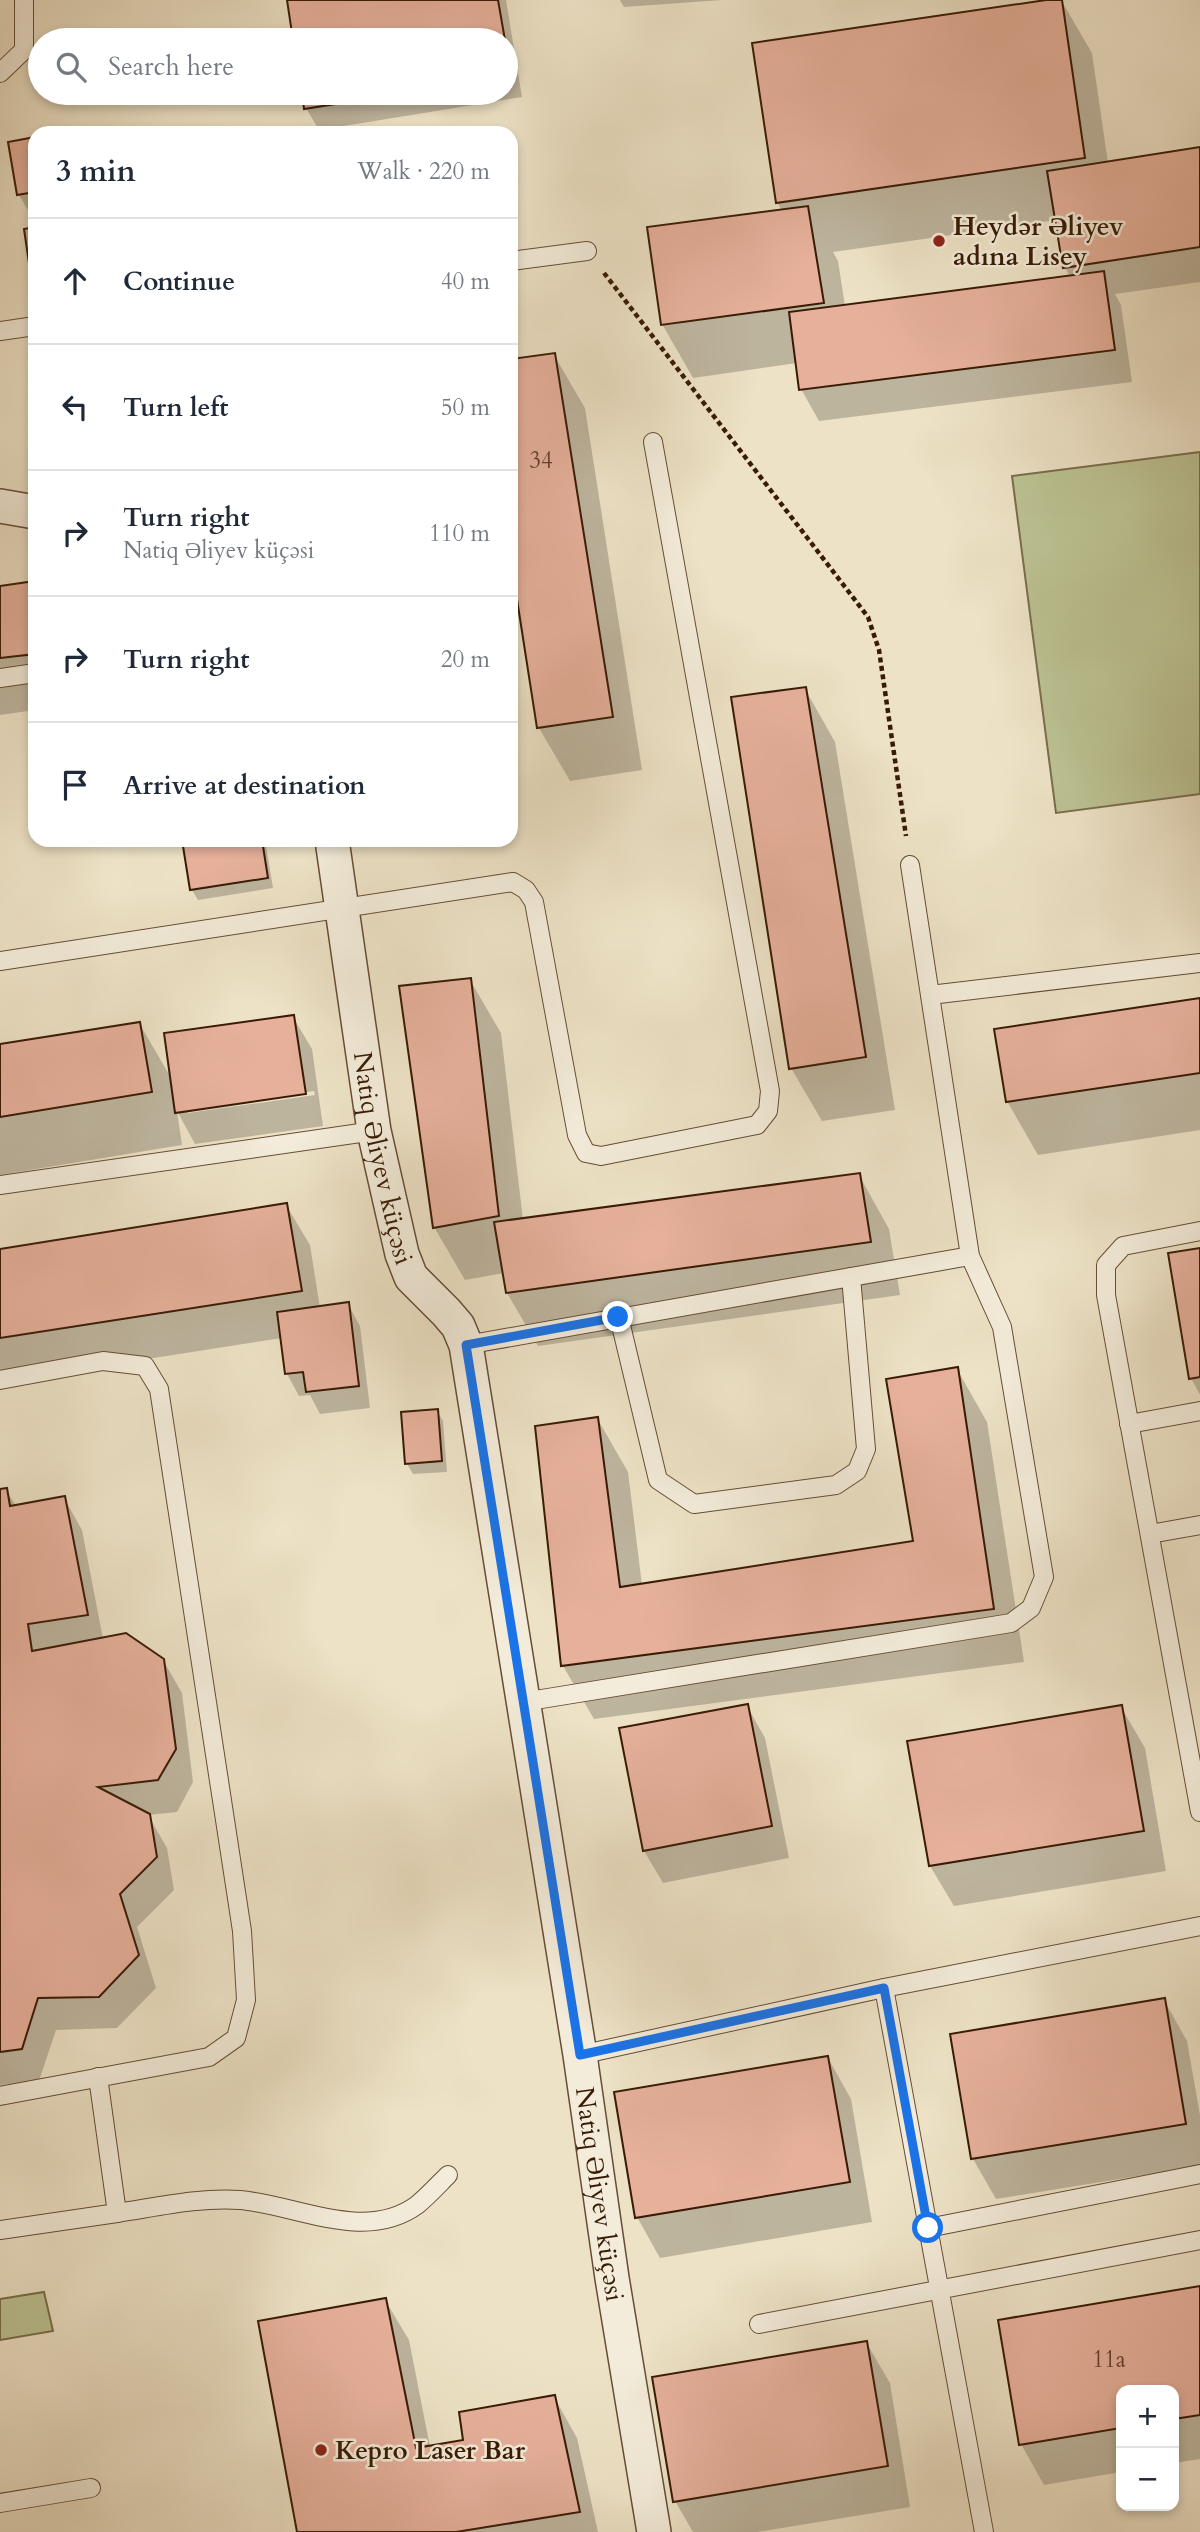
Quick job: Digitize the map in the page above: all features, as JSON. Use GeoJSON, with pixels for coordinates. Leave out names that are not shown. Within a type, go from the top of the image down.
{"type":"FeatureCollection","features":[{"type":"Feature","properties":{"kind":"street"},"geometry":{"type":"LineString","coordinates":[[0,506],[28,511]]}},
{"type":"Feature","properties":{"kind":"street","name":"Natiq Əliyev küçəsi"},"geometry":{"type":"LineString","coordinates":[[333,847],[374,1131],[402,1254],[411,1277],[452,1319],[466,1345],[654,2532]]}},
{"type":"Feature","properties":{"kind":"lane"},"geometry":{"type":"LineString","coordinates":[[0,74],[24,50],[24,0]]}},
{"type":"Feature","properties":{"kind":"lane"},"geometry":{"type":"LineString","coordinates":[[518,260],[587,251]]}},
{"type":"Feature","properties":{"kind":"lane"},"geometry":{"type":"LineString","coordinates":[[0,331],[28,327]]}},
{"type":"Feature","properties":{"kind":"lane"},"geometry":{"type":"LineString","coordinates":[[0,961],[513,883],[526,890],[534,902],[577,1135],[586,1153],[601,1156],[757,1125],[768,1111],[767,1077],[653,442]]}},
{"type":"Feature","properties":{"kind":"lane"},"geometry":{"type":"LineString","coordinates":[[0,678],[28,674]]}},
{"type":"Feature","properties":{"kind":"lane"},"geometry":{"type":"LineString","coordinates":[[523,1702],[1011,1623],[1031,1608],[1044,1577],[1002,1327],[970,1256],[910,865]]}},
{"type":"Feature","properties":{"kind":"lane"},"geometry":{"type":"LineString","coordinates":[[930,995],[1200,962]]}},
{"type":"Feature","properties":{"kind":"lane"},"geometry":{"type":"LineString","coordinates":[[0,1185],[374,1131]]}},
{"type":"Feature","properties":{"kind":"lane"},"geometry":{"type":"LineString","coordinates":[[1200,1231],[1123,1246],[1106,1265],[1106,1295],[1200,1812]]}},
{"type":"Feature","properties":{"kind":"lane"},"geometry":{"type":"LineString","coordinates":[[466,1345],[970,1256]]}},
{"type":"Feature","properties":{"kind":"lane"},"geometry":{"type":"LineString","coordinates":[[618,1317],[658,1480],[694,1503],[835,1485],[857,1471],[866,1449],[851,1277]]}},
{"type":"Feature","properties":{"kind":"lane"},"geometry":{"type":"LineString","coordinates":[[0,1380],[103,1361],[145,1366],[159,1390],[242,1931],[246,2000],[236,2038],[209,2057],[0,2096]]}},
{"type":"Feature","properties":{"kind":"lane"},"geometry":{"type":"LineString","coordinates":[[1129,1424],[1200,1410]]}},
{"type":"Feature","properties":{"kind":"lane"},"geometry":{"type":"LineString","coordinates":[[1150,1534],[1200,1525]]}},
{"type":"Feature","properties":{"kind":"lane"},"geometry":{"type":"LineString","coordinates":[[580,2055],[884,1988],[1200,1926]]}},
{"type":"Feature","properties":{"kind":"lane"},"geometry":{"type":"LineString","coordinates":[[884,1988],[984,2532]]}},
{"type":"Feature","properties":{"kind":"lane"},"geometry":{"type":"LineString","coordinates":[[98,2077],[117,2213]]}},
{"type":"Feature","properties":{"kind":"lane"},"geometry":{"type":"LineString","coordinates":[[928,2228],[1200,2174]]}},
{"type":"Feature","properties":{"kind":"lane"},"geometry":{"type":"LineString","coordinates":[[0,2230],[197,2202],[240,2200],[340,2219],[381,2222],[416,2206],[448,2175]]}},
{"type":"Feature","properties":{"kind":"lane"},"geometry":{"type":"LineString","coordinates":[[759,2324],[1200,2240]]}},
{"type":"Feature","properties":{"kind":"lane"},"geometry":{"type":"LineString","coordinates":[[0,2503],[91,2488]]}},
{"type":"Feature","properties":{"kind":"path"},"geometry":{"type":"LineString","coordinates":[[587,251],[868,617],[879,650],[910,865]]}},
{"type":"Feature","properties":{"kind":"green space"},"geometry":{"type":"Polygon","coordinates":[[[1200,452],[1200,794],[1056,813],[1012,476],[1200,452]]]}},
{"type":"Feature","properties":{"kind":"green space"},"geometry":{"type":"Polygon","coordinates":[[[44,2292],[53,2331],[0,2340],[0,2299],[44,2292]]]}},
{"type":"Feature","properties":{"kind":"building"},"geometry":{"type":"Polygon","coordinates":[[[287,0],[498,0],[503,28],[291,28],[287,0]]]}},
{"type":"Feature","properties":{"kind":"building"},"geometry":{"type":"Polygon","coordinates":[[[1046,0],[1062,0],[1085,158],[776,203],[752,43],[1046,0]]]}},
{"type":"Feature","properties":{"kind":"building"},"geometry":{"type":"Polygon","coordinates":[[[304,105],[329,105],[304,109],[304,105]]]}},
{"type":"Feature","properties":{"kind":"building"},"geometry":{"type":"Polygon","coordinates":[[[28,138],[28,193],[17,195],[8,142],[28,138]]]}},
{"type":"Feature","properties":{"kind":"building"},"geometry":{"type":"Polygon","coordinates":[[[1200,147],[1200,247],[1063,268],[1047,171],[1200,147]]]}},
{"type":"Feature","properties":{"kind":"building"},"geometry":{"type":"Polygon","coordinates":[[[808,206],[824,303],[661,325],[647,227],[808,206]]]}},
{"type":"Feature","properties":{"kind":"building"},"geometry":{"type":"Polygon","coordinates":[[[28,228],[28,256],[24,229],[28,228]]]}},
{"type":"Feature","properties":{"kind":"building"},"geometry":{"type":"Polygon","coordinates":[[[1104,271],[1115,350],[799,390],[789,312],[1104,271]]]}},
{"type":"Feature","properties":{"kind":"building"},"geometry":{"type":"Polygon","coordinates":[[[555,353],[613,717],[537,728],[518,606],[518,358],[555,353]]]}},
{"type":"Feature","properties":{"kind":"building"},"geometry":{"type":"Polygon","coordinates":[[[28,582],[28,655],[0,658],[0,586],[28,582]]]}},
{"type":"Feature","properties":{"kind":"building"},"geometry":{"type":"Polygon","coordinates":[[[806,687],[866,1057],[789,1069],[731,697],[806,687]]]}},
{"type":"Feature","properties":{"kind":"building"},"geometry":{"type":"Polygon","coordinates":[[[183,847],[263,847],[268,878],[190,890],[183,847]]]}},
{"type":"Feature","properties":{"kind":"building"},"geometry":{"type":"Polygon","coordinates":[[[471,978],[499,1216],[433,1228],[399,986],[471,978]]]}},
{"type":"Feature","properties":{"kind":"building"},"geometry":{"type":"Polygon","coordinates":[[[1200,998],[1200,1073],[1006,1102],[994,1029],[1200,998]]]}},
{"type":"Feature","properties":{"kind":"building"},"geometry":{"type":"Polygon","coordinates":[[[294,1015],[306,1094],[175,1113],[164,1033],[294,1015]]]}},
{"type":"Feature","properties":{"kind":"building"},"geometry":{"type":"Polygon","coordinates":[[[140,1022],[152,1092],[0,1117],[0,1044],[140,1022]]]}},
{"type":"Feature","properties":{"kind":"building"},"geometry":{"type":"Polygon","coordinates":[[[860,1173],[871,1242],[506,1293],[494,1222],[860,1173]]]}},
{"type":"Feature","properties":{"kind":"building"},"geometry":{"type":"Polygon","coordinates":[[[287,1203],[302,1291],[0,1338],[0,1249],[287,1203]]]}},
{"type":"Feature","properties":{"kind":"building"},"geometry":{"type":"Polygon","coordinates":[[[1200,1248],[1200,1377],[1189,1379],[1168,1253],[1200,1248]]]}},
{"type":"Feature","properties":{"kind":"building"},"geometry":{"type":"Polygon","coordinates":[[[349,1302],[359,1386],[306,1392],[303,1372],[285,1374],[277,1312],[349,1302]]]}},
{"type":"Feature","properties":{"kind":"building"},"geometry":{"type":"Polygon","coordinates":[[[958,1367],[994,1609],[561,1666],[535,1426],[598,1417],[620,1587],[913,1541],[886,1379],[958,1367]]]}},
{"type":"Feature","properties":{"kind":"building"},"geometry":{"type":"Polygon","coordinates":[[[438,1409],[442,1461],[405,1464],[401,1412],[438,1409]]]}},
{"type":"Feature","properties":{"kind":"building"},"geometry":{"type":"Polygon","coordinates":[[[7,1488],[10,1506],[65,1496],[88,1615],[28,1624],[32,1651],[126,1633],[164,1659],[176,1749],[158,1780],[98,1787],[150,1814],[157,1857],[120,1894],[139,1955],[99,1997],[38,1998],[22,2049],[0,2052],[0,1489],[7,1488]]]}},
{"type":"Feature","properties":{"kind":"building"},"geometry":{"type":"Polygon","coordinates":[[[748,1704],[772,1826],[643,1851],[619,1728],[748,1704]]]}},
{"type":"Feature","properties":{"kind":"building"},"geometry":{"type":"Polygon","coordinates":[[[1122,1705],[1144,1831],[929,1866],[907,1741],[1122,1705]]]}},
{"type":"Feature","properties":{"kind":"building"},"geometry":{"type":"Polygon","coordinates":[[[1165,1998],[1186,2124],[971,2159],[950,2034],[1165,1998]]]}},
{"type":"Feature","properties":{"kind":"building"},"geometry":{"type":"Polygon","coordinates":[[[828,2056],[850,2182],[635,2218],[614,2092],[828,2056]]]}},
{"type":"Feature","properties":{"kind":"building"},"geometry":{"type":"Polygon","coordinates":[[[1200,2286],[1200,2415],[1179,2418],[1179,2385],[1116,2385],[1116,2429],[1019,2445],[998,2320],[1200,2286]]]}},
{"type":"Feature","properties":{"kind":"building"},"geometry":{"type":"Polygon","coordinates":[[[386,2298],[416,2448],[463,2440],[459,2412],[555,2395],[580,2512],[456,2532],[297,2532],[258,2321],[386,2298]]]}},
{"type":"Feature","properties":{"kind":"building"},"geometry":{"type":"Polygon","coordinates":[[[867,2341],[888,2466],[673,2502],[652,2377],[867,2341]]]}},
{"type":"Feature","properties":{"kind":"place","name":"Heydər Əliyev adına Lisey"},"geometry":{"type":"Point","coordinates":[939,241]}},
{"type":"Feature","properties":{"kind":"place","name":"Kepro Laser Bar"},"geometry":{"type":"Point","coordinates":[321,2450]}},
{"type":"Feature","properties":{"kind":"route"},"geometry":{"type":"LineString","coordinates":[[618,1317],[466,1345],[580,2055],[884,1988],[928,2228]]}}]}
